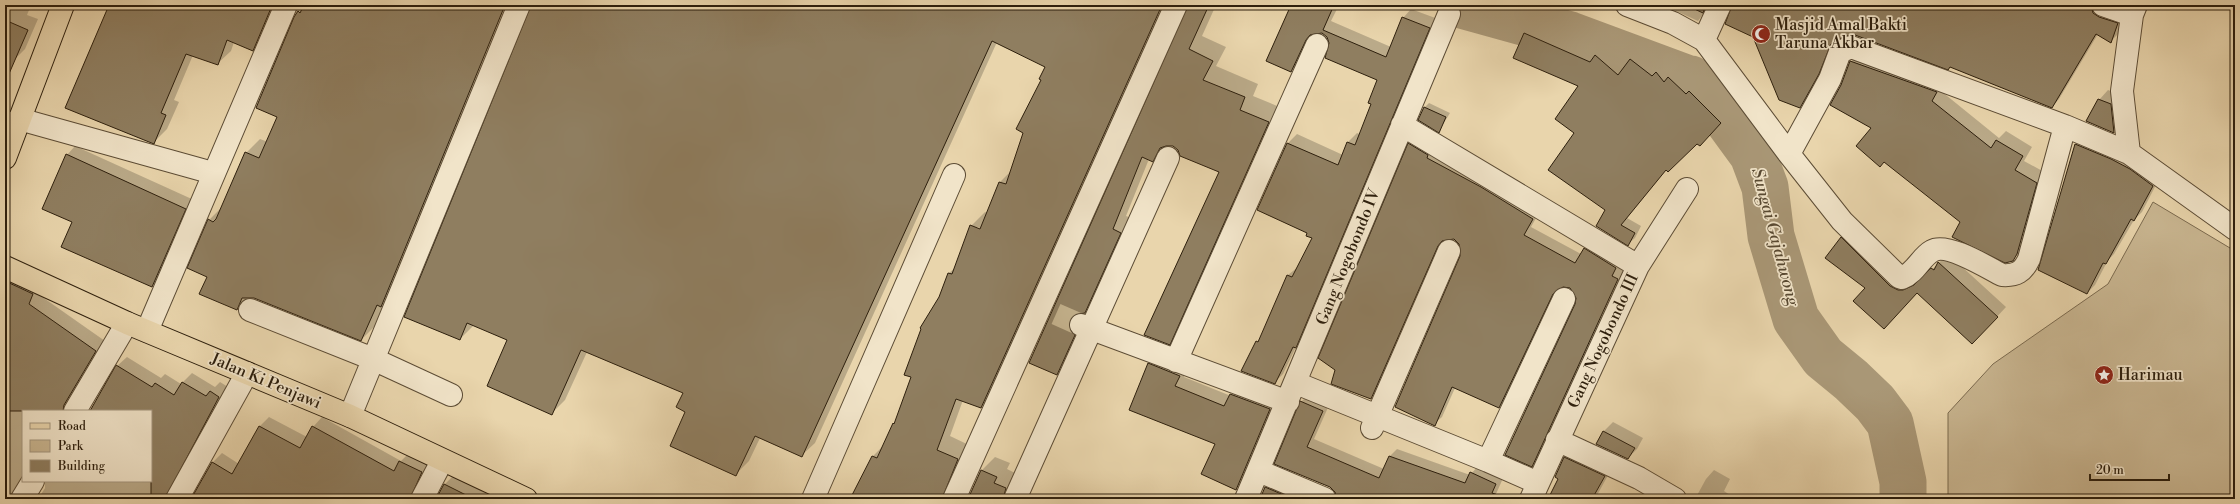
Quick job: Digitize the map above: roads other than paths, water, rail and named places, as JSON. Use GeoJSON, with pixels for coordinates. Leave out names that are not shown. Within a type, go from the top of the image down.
{"type":"FeatureCollection","features":[{"type":"Feature","properties":{"kind":"main road"},"geometry":{"type":"LineString","coordinates":[[5,158],[63,5]]}},
{"type":"Feature","properties":{"kind":"main road","name":"Jalan Ki Penjawi"},"geometry":{"type":"LineString","coordinates":[[5,267],[127,323],[350,416],[442,461],[526,499]]}},
{"type":"Feature","properties":{"kind":"street"},"geometry":{"type":"LineString","coordinates":[[147,331],[213,173],[286,5]]}},
{"type":"Feature","properties":{"kind":"street"},"geometry":{"type":"LineString","coordinates":[[350,416],[519,5]]}},
{"type":"Feature","properties":{"kind":"street"},"geometry":{"type":"LineString","coordinates":[[954,499],[1048,311],[1176,5]]}},
{"type":"Feature","properties":{"kind":"street"},"geometry":{"type":"LineString","coordinates":[[1627,5],[1673,23],[1704,40],[1842,221],[1899,277],[1906,276],[1932,251],[1945,248],[2002,275],[2010,276],[2019,273],[2025,267],[2029,259],[2064,126]]}},
{"type":"Feature","properties":{"kind":"street"},"geometry":{"type":"LineString","coordinates":[[1704,40],[1720,5]]}},
{"type":"Feature","properties":{"kind":"street"},"geometry":{"type":"LineString","coordinates":[[2103,5],[2134,10],[2122,91],[2129,153]]}},
{"type":"Feature","properties":{"kind":"street","name":"Gang Nogobondo IV"},"geometry":{"type":"LineString","coordinates":[[1246,499],[1260,471],[1449,14]]}},
{"type":"Feature","properties":{"kind":"street"},"geometry":{"type":"LineString","coordinates":[[1176,361],[1317,45]]}},
{"type":"Feature","properties":{"kind":"street"},"geometry":{"type":"LineString","coordinates":[[1790,154],[1830,79],[1840,52],[1851,47],[2064,126],[2129,153],[2235,229]]}},
{"type":"Feature","properties":{"kind":"street"},"geometry":{"type":"LineString","coordinates":[[19,119],[213,173]]}},
{"type":"Feature","properties":{"kind":"street"},"geometry":{"type":"LineString","coordinates":[[1402,125],[1638,266]]}},
{"type":"Feature","properties":{"kind":"street"},"geometry":{"type":"LineString","coordinates":[[1015,499],[1086,327],[1168,158]]}},
{"type":"Feature","properties":{"kind":"street"},"geometry":{"type":"LineString","coordinates":[[813,499],[954,175]]}},
{"type":"Feature","properties":{"kind":"street","name":"Gang Nogobondo III"},"geometry":{"type":"LineString","coordinates":[[1534,491],[1638,266],[1687,189]]}},
{"type":"Feature","properties":{"kind":"street"},"geometry":{"type":"LineString","coordinates":[[1374,422],[1449,251]]}},
{"type":"Feature","properties":{"kind":"street"},"geometry":{"type":"LineString","coordinates":[[1488,461],[1564,299]]}},
{"type":"Feature","properties":{"kind":"street"},"geometry":{"type":"LineString","coordinates":[[250,310],[373,360],[451,395]]}},
{"type":"Feature","properties":{"kind":"street"},"geometry":{"type":"LineString","coordinates":[[76,410],[127,323]]}},
{"type":"Feature","properties":{"kind":"street"},"geometry":{"type":"LineString","coordinates":[[1086,327],[1176,361],[1292,393],[1488,461],[1534,491]]}},
{"type":"Feature","properties":{"kind":"street"},"geometry":{"type":"LineString","coordinates":[[177,499],[248,373]]}},
{"type":"Feature","properties":{"kind":"street"},"geometry":{"type":"LineString","coordinates":[[1557,440],[1639,478],[1675,499]]}},
{"type":"Feature","properties":{"kind":"street"},"geometry":{"type":"LineString","coordinates":[[422,499],[442,461]]}},
{"type":"Feature","properties":{"kind":"street"},"geometry":{"type":"LineString","coordinates":[[1260,471],[1325,499]]}},
{"type":"Feature","properties":{"kind":"street"},"geometry":{"type":"LineString","coordinates":[[22,499],[32,482]]}},
{"type":"Feature","properties":{"kind":"waterway","name":"Sungai Gajahwong"},"geometry":{"type":"LineString","coordinates":[[1462,5],[1570,35],[1686,78]]}},
{"type":"Feature","properties":{"kind":"waterway","name":"Sungai Gajahwong"},"geometry":{"type":"LineString","coordinates":[[1691,79],[1718,107],[1753,155],[1765,187],[1771,236],[1796,319],[1823,357],[1851,380],[1875,403],[1890,423],[1903,482],[1903,499]]}},
{"type":"Feature","properties":{"kind":"tunnel"},"geometry":{"type":"LineString","coordinates":[[1056,314],[1081,325]]}},
{"type":"Feature","properties":{"kind":"place","name":"Masjid Amal Bakti Taruna Akbar"},"geometry":{"type":"Point","coordinates":[1761,34]}},
{"type":"Feature","properties":{"kind":"place","name":"Harimau"},"geometry":{"type":"Point","coordinates":[2104,375]}}]}
